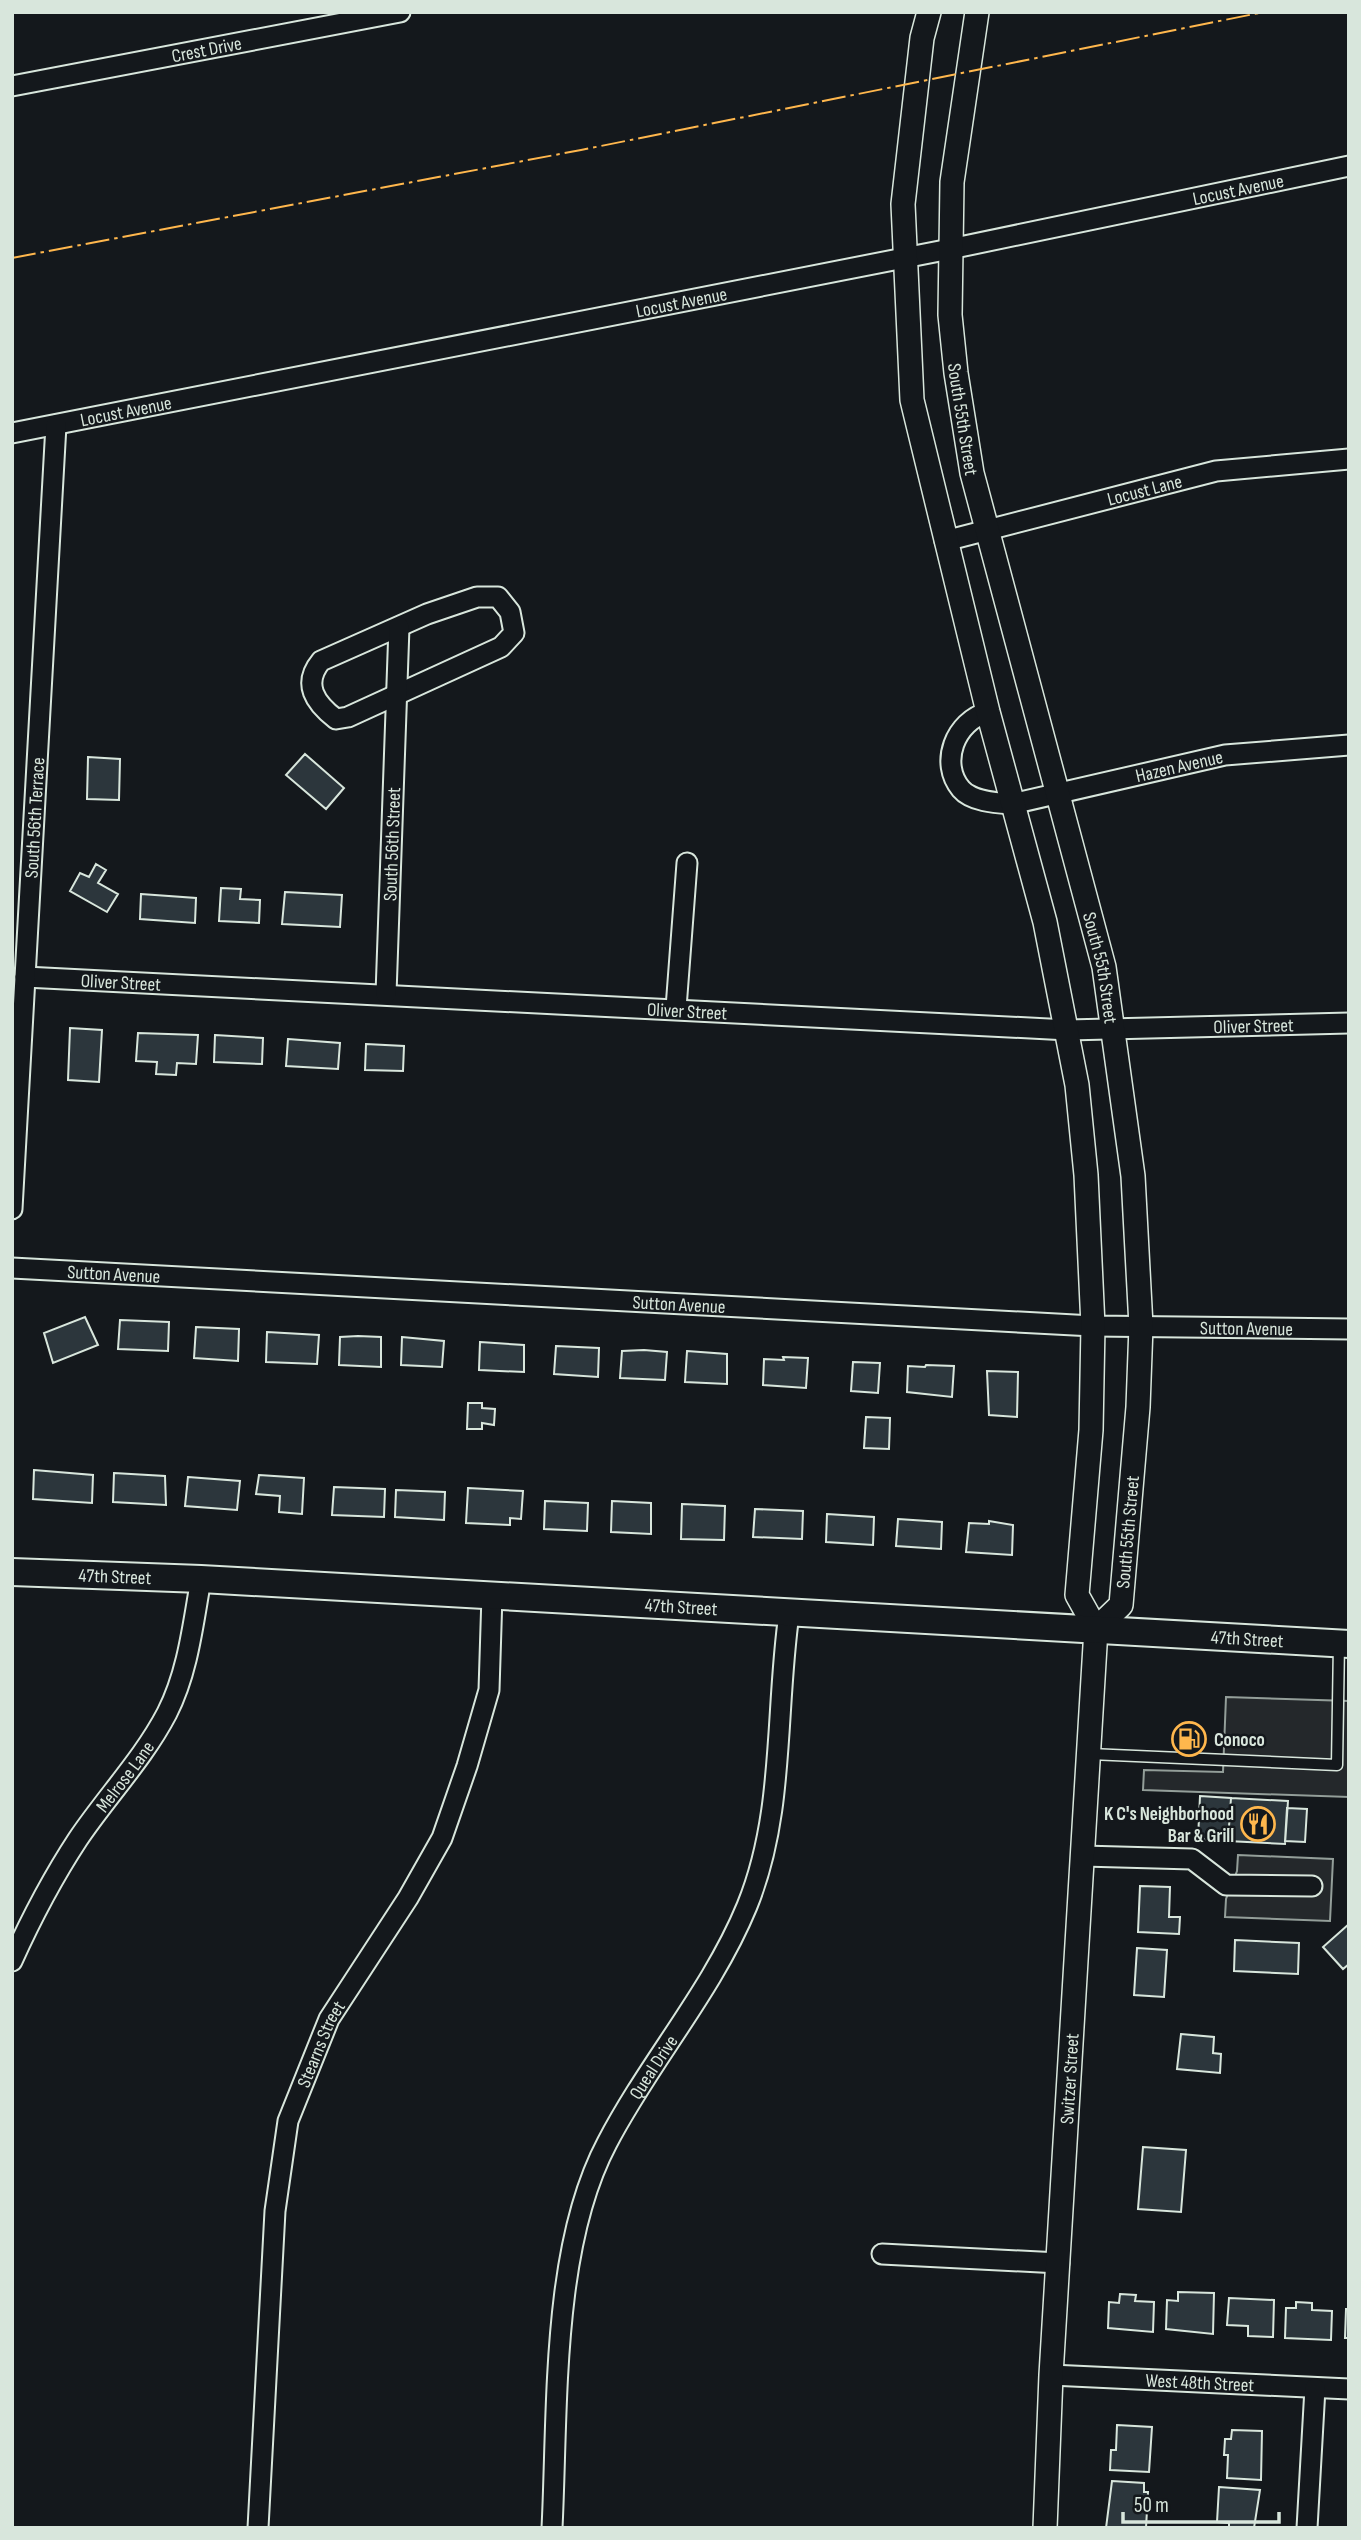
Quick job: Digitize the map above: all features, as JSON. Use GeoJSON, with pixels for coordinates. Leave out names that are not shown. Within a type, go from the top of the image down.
{"type":"FeatureCollection","features":[{"type":"Feature","properties":{"kind":"main road","name":"47th Street"},"geometry":{"type":"LineString","coordinates":[[12,1572],[201,1579],[1344,1643]]}},
{"type":"Feature","properties":{"kind":"street","name":"Crest Drive"},"geometry":{"type":"LineString","coordinates":[[12,86],[400,12]]}},
{"type":"Feature","properties":{"kind":"street"},"geometry":{"type":"LineString","coordinates":[[929,12],[922,38],[903,204],[912,400],[988,712],[1045,922],[1077,1085],[1086,1175],[1093,1326],[1091,1430],[1077,1595],[1096,1629]]}},
{"type":"Feature","properties":{"kind":"street","name":"South 55th Street"},"geometry":{"type":"LineString","coordinates":[[976,12],[952,182],[950,315],[956,373],[972,473],[1104,967],[1115,1030],[1132,1176],[1141,1325],[1138,1407],[1121,1605],[1096,1629]]}},
{"type":"Feature","properties":{"kind":"street","name":"Locust Avenue"},"geometry":{"type":"LineString","coordinates":[[12,433],[950,249],[1349,166]]}},
{"type":"Feature","properties":{"kind":"street","name":"South 56th Terrace"},"geometry":{"type":"LineString","coordinates":[[12,1209],[56,425]]}},
{"type":"Feature","properties":{"kind":"street","name":"Locust Lane"},"geometry":{"type":"LineString","coordinates":[[945,541],[1216,471],[1349,459]]}},
{"type":"Feature","properties":{"kind":"street"},"geometry":{"type":"LineString","coordinates":[[477,597],[498,597],[510,611],[514,633],[501,647],[397,694],[348,717],[336,719],[318,706],[311,691],[313,671],[321,661],[398,627],[477,597]]}},
{"type":"Feature","properties":{"kind":"street","name":"South 56th Street"},"geometry":{"type":"LineString","coordinates":[[386,994],[398,627]]}},
{"type":"Feature","properties":{"kind":"street"},"geometry":{"type":"LineString","coordinates":[[988,712],[966,726],[951,747],[949,768],[962,791],[990,802],[1013,804]]}},
{"type":"Feature","properties":{"kind":"street","name":"Hazen Avenue"},"geometry":{"type":"LineString","coordinates":[[1013,804],[1225,754],[1349,745]]}},
{"type":"Feature","properties":{"kind":"street"},"geometry":{"type":"LineString","coordinates":[[676,1008],[687,863]]}},
{"type":"Feature","properties":{"kind":"street","name":"Oliver Street"},"geometry":{"type":"LineString","coordinates":[[25,977],[1068,1030],[1349,1023]]}},
{"type":"Feature","properties":{"kind":"street","name":"Sutton Avenue"},"geometry":{"type":"LineString","coordinates":[[12,1268],[1093,1326],[1349,1329]]}},
{"type":"Feature","properties":{"kind":"street","name":"Melrose Lane"},"geometry":{"type":"LineString","coordinates":[[12,1961],[29,1924],[78,1839],[127,1775],[167,1712],[189,1649],[201,1579]]}},
{"type":"Feature","properties":{"kind":"street","name":"Stearns Street"},"geometry":{"type":"LineString","coordinates":[[258,2528],[275,2211],[288,2121],[328,2019],[408,1898],[442,1838],[489,1690],[492,1595]]}},
{"type":"Feature","properties":{"kind":"street","name":"Queal Drive"},"geometry":{"type":"LineString","coordinates":[[552,2528],[564,2297],[572,2247],[587,2192],[606,2145],[719,1962],[747,1906],[765,1847],[776,1785],[789,1614]]}},
{"type":"Feature","properties":{"kind":"street","name":"Switzer Street"},"geometry":{"type":"LineString","coordinates":[[1045,2528],[1051,2375],[1096,1629]]}},
{"type":"Feature","properties":{"kind":"street"},"geometry":{"type":"LineString","coordinates":[[1083,1856],[1192,1859],[1226,1885],[1312,1886]]}},
{"type":"Feature","properties":{"kind":"street"},"geometry":{"type":"LineString","coordinates":[[882,2254],[1059,2263]]}},
{"type":"Feature","properties":{"kind":"street","name":"West 48th Street"},"geometry":{"type":"LineString","coordinates":[[1051,2375],[1349,2389]]}},
{"type":"Feature","properties":{"kind":"street"},"geometry":{"type":"LineString","coordinates":[[1307,2528],[1315,2388]]}},
{"type":"Feature","properties":{"kind":"lane"},"geometry":{"type":"LineString","coordinates":[[1089,1754],[1337,1765],[1344,1643]]}},
{"type":"Feature","properties":{"kind":"shaded area"},"geometry":{"type":"Polygon","coordinates":[[[1226,1697],[1349,1701],[1349,1797],[1143,1790],[1144,1770],[1223,1772],[1226,1697]]]}},
{"type":"Feature","properties":{"kind":"shaded area"},"geometry":{"type":"Polygon","coordinates":[[[1238,1855],[1333,1859],[1330,1921],[1225,1917],[1226,1899],[1237,1871],[1238,1855]]]}},
{"type":"Feature","properties":{"kind":"building"},"geometry":{"type":"Polygon","coordinates":[[[305,754],[344,788],[326,809],[286,775],[305,754]]]}},
{"type":"Feature","properties":{"kind":"building"},"geometry":{"type":"Polygon","coordinates":[[[88,757],[120,759],[119,800],[87,799],[88,757]]]}},
{"type":"Feature","properties":{"kind":"building"},"geometry":{"type":"Polygon","coordinates":[[[96,864],[106,870],[98,883],[118,894],[107,912],[70,891],[80,873],[89,877],[96,864]]]}},
{"type":"Feature","properties":{"kind":"building"},"geometry":{"type":"Polygon","coordinates":[[[221,888],[241,889],[240,899],[260,900],[259,923],[219,921],[221,888]]]}},
{"type":"Feature","properties":{"kind":"building"},"geometry":{"type":"Polygon","coordinates":[[[285,892],[342,895],[340,927],[282,924],[285,892]]]}},
{"type":"Feature","properties":{"kind":"building"},"geometry":{"type":"Polygon","coordinates":[[[141,894],[196,898],[195,923],[140,919],[141,894]]]}},
{"type":"Feature","properties":{"kind":"building"},"geometry":{"type":"Polygon","coordinates":[[[70,1028],[102,1030],[99,1082],[68,1080],[70,1028]]]}},
{"type":"Feature","properties":{"kind":"building"},"geometry":{"type":"Polygon","coordinates":[[[138,1033],[198,1035],[196,1064],[177,1063],[176,1075],[156,1074],[157,1062],[136,1061],[138,1033]]]}},
{"type":"Feature","properties":{"kind":"building"},"geometry":{"type":"Polygon","coordinates":[[[215,1035],[263,1038],[262,1064],[214,1062],[215,1035]]]}},
{"type":"Feature","properties":{"kind":"building"},"geometry":{"type":"Polygon","coordinates":[[[288,1039],[340,1043],[338,1069],[286,1066],[288,1039]]]}},
{"type":"Feature","properties":{"kind":"building"},"geometry":{"type":"Polygon","coordinates":[[[366,1044],[404,1046],[403,1071],[365,1070],[366,1044]]]}},
{"type":"Feature","properties":{"kind":"building"},"geometry":{"type":"Polygon","coordinates":[[[85,1317],[98,1345],[53,1363],[44,1333],[85,1317]]]}},
{"type":"Feature","properties":{"kind":"building"},"geometry":{"type":"Polygon","coordinates":[[[120,1320],[169,1322],[168,1351],[118,1349],[120,1320]]]}},
{"type":"Feature","properties":{"kind":"building"},"geometry":{"type":"Polygon","coordinates":[[[196,1327],[239,1329],[238,1361],[194,1358],[196,1327]]]}},
{"type":"Feature","properties":{"kind":"building"},"geometry":{"type":"Polygon","coordinates":[[[267,1332],[319,1335],[317,1364],[266,1362],[267,1332]]]}},
{"type":"Feature","properties":{"kind":"building"},"geometry":{"type":"Polygon","coordinates":[[[340,1337],[381,1337],[381,1367],[339,1365],[340,1337]]]}},
{"type":"Feature","properties":{"kind":"building"},"geometry":{"type":"Polygon","coordinates":[[[402,1337],[444,1341],[442,1367],[401,1365],[402,1337]]]}},
{"type":"Feature","properties":{"kind":"building"},"geometry":{"type":"Polygon","coordinates":[[[480,1342],[524,1345],[524,1372],[479,1370],[480,1342]]]}},
{"type":"Feature","properties":{"kind":"building"},"geometry":{"type":"Polygon","coordinates":[[[556,1346],[599,1348],[598,1377],[554,1374],[556,1346]]]}},
{"type":"Feature","properties":{"kind":"building"},"geometry":{"type":"Polygon","coordinates":[[[622,1351],[667,1352],[665,1380],[620,1378],[622,1351]]]}},
{"type":"Feature","properties":{"kind":"building"},"geometry":{"type":"Polygon","coordinates":[[[687,1351],[727,1354],[727,1384],[685,1382],[687,1351]]]}},
{"type":"Feature","properties":{"kind":"building"},"geometry":{"type":"Polygon","coordinates":[[[783,1357],[808,1358],[806,1388],[763,1385],[764,1359],[784,1360],[783,1357]]]}},
{"type":"Feature","properties":{"kind":"building"},"geometry":{"type":"Polygon","coordinates":[[[853,1362],[880,1363],[878,1393],[851,1391],[853,1362]]]}},
{"type":"Feature","properties":{"kind":"building"},"geometry":{"type":"Polygon","coordinates":[[[908,1366],[954,1366],[952,1397],[907,1392],[908,1366]]]}},
{"type":"Feature","properties":{"kind":"building"},"geometry":{"type":"Polygon","coordinates":[[[987,1371],[1018,1372],[1017,1417],[989,1415],[987,1371]]]}},
{"type":"Feature","properties":{"kind":"building"},"geometry":{"type":"Polygon","coordinates":[[[468,1403],[482,1403],[482,1408],[495,1409],[494,1425],[482,1423],[482,1429],[467,1429],[468,1403]]]}},
{"type":"Feature","properties":{"kind":"building"},"geometry":{"type":"Polygon","coordinates":[[[866,1417],[890,1418],[889,1449],[864,1448],[866,1417]]]}},
{"type":"Feature","properties":{"kind":"building"},"geometry":{"type":"Polygon","coordinates":[[[34,1470],[93,1475],[92,1503],[33,1499],[34,1470]]]}},
{"type":"Feature","properties":{"kind":"building"},"geometry":{"type":"Polygon","coordinates":[[[114,1473],[165,1476],[166,1505],[113,1502],[114,1473]]]}},
{"type":"Feature","properties":{"kind":"building"},"geometry":{"type":"Polygon","coordinates":[[[259,1475],[304,1478],[302,1514],[279,1512],[280,1496],[256,1494],[259,1475]]]}},
{"type":"Feature","properties":{"kind":"building"},"geometry":{"type":"Polygon","coordinates":[[[188,1477],[240,1481],[237,1510],[185,1506],[188,1477]]]}},
{"type":"Feature","properties":{"kind":"building"},"geometry":{"type":"Polygon","coordinates":[[[334,1487],[385,1489],[384,1517],[332,1515],[334,1487]]]}},
{"type":"Feature","properties":{"kind":"building"},"geometry":{"type":"Polygon","coordinates":[[[468,1488],[523,1491],[521,1519],[510,1518],[510,1525],[466,1523],[468,1488]]]}},
{"type":"Feature","properties":{"kind":"building"},"geometry":{"type":"Polygon","coordinates":[[[396,1490],[445,1492],[444,1520],[395,1517],[396,1490]]]}},
{"type":"Feature","properties":{"kind":"building"},"geometry":{"type":"Polygon","coordinates":[[[545,1501],[588,1503],[587,1531],[544,1529],[545,1501]]]}},
{"type":"Feature","properties":{"kind":"building"},"geometry":{"type":"Polygon","coordinates":[[[612,1501],[651,1503],[651,1534],[611,1532],[612,1501]]]}},
{"type":"Feature","properties":{"kind":"building"},"geometry":{"type":"Polygon","coordinates":[[[682,1504],[725,1506],[724,1540],[681,1539],[682,1504]]]}},
{"type":"Feature","properties":{"kind":"building"},"geometry":{"type":"Polygon","coordinates":[[[755,1509],[803,1511],[802,1539],[753,1537],[755,1509]]]}},
{"type":"Feature","properties":{"kind":"building"},"geometry":{"type":"Polygon","coordinates":[[[827,1514],[874,1517],[873,1545],[826,1542],[827,1514]]]}},
{"type":"Feature","properties":{"kind":"building"},"geometry":{"type":"Polygon","coordinates":[[[898,1519],[942,1522],[941,1549],[896,1546],[898,1519]]]}},
{"type":"Feature","properties":{"kind":"building"},"geometry":{"type":"Polygon","coordinates":[[[989,1521],[1013,1525],[1012,1555],[966,1552],[969,1523],[989,1524],[989,1521]]]}},
{"type":"Feature","properties":{"kind":"building"},"geometry":{"type":"Polygon","coordinates":[[[1200,1796],[1231,1798],[1228,1841],[1198,1839],[1200,1796]]]}},
{"type":"Feature","properties":{"kind":"building","name":"K C's Neighborhood Bar & Grill"},"geometry":{"type":"Polygon","coordinates":[[[1231,1798],[1288,1801],[1285,1844],[1228,1841],[1231,1798]]]}},
{"type":"Feature","properties":{"kind":"building"},"geometry":{"type":"Polygon","coordinates":[[[1287,1808],[1307,1809],[1305,1842],[1285,1841],[1287,1808]]]}},
{"type":"Feature","properties":{"kind":"building"},"geometry":{"type":"Polygon","coordinates":[[[1140,1886],[1170,1887],[1169,1917],[1180,1917],[1179,1934],[1138,1932],[1140,1886]]]}},
{"type":"Feature","properties":{"kind":"building"},"geometry":{"type":"Polygon","coordinates":[[[1349,1924],[1349,1964],[1343,1969],[1323,1947],[1349,1924]]]}},
{"type":"Feature","properties":{"kind":"building"},"geometry":{"type":"Polygon","coordinates":[[[1235,1940],[1299,1943],[1298,1974],[1234,1971],[1235,1940]]]}},
{"type":"Feature","properties":{"kind":"building"},"geometry":{"type":"Polygon","coordinates":[[[1137,1948],[1167,1950],[1164,1997],[1134,1995],[1137,1948]]]}},
{"type":"Feature","properties":{"kind":"building"},"geometry":{"type":"Polygon","coordinates":[[[1181,2034],[1214,2037],[1213,2053],[1221,2054],[1220,2073],[1177,2069],[1181,2034]]]}},
{"type":"Feature","properties":{"kind":"building"},"geometry":{"type":"Polygon","coordinates":[[[1143,2147],[1186,2150],[1181,2212],[1138,2209],[1143,2147]]]}},
{"type":"Feature","properties":{"kind":"building"},"geometry":{"type":"Polygon","coordinates":[[[1178,2292],[1214,2293],[1213,2334],[1166,2329],[1167,2300],[1178,2301],[1178,2292]]]}},
{"type":"Feature","properties":{"kind":"building"},"geometry":{"type":"Polygon","coordinates":[[[1120,2294],[1136,2295],[1135,2301],[1154,2302],[1153,2332],[1108,2328],[1109,2302],[1119,2303],[1120,2294]]]}},
{"type":"Feature","properties":{"kind":"building"},"geometry":{"type":"Polygon","coordinates":[[[1229,2298],[1274,2300],[1273,2337],[1248,2336],[1248,2326],[1227,2325],[1229,2298]]]}},
{"type":"Feature","properties":{"kind":"building"},"geometry":{"type":"Polygon","coordinates":[[[1296,2302],[1312,2303],[1312,2310],[1332,2311],[1331,2340],[1285,2338],[1286,2308],[1296,2308],[1296,2302]]]}},
{"type":"Feature","properties":{"kind":"building"},"geometry":{"type":"Polygon","coordinates":[[[1346,2309],[1349,2309],[1349,2338],[1345,2338],[1346,2309]]]}},
{"type":"Feature","properties":{"kind":"building"},"geometry":{"type":"Polygon","coordinates":[[[1117,2425],[1152,2427],[1149,2472],[1110,2470],[1111,2450],[1116,2450],[1117,2425]]]}},
{"type":"Feature","properties":{"kind":"building"},"geometry":{"type":"Polygon","coordinates":[[[1232,2430],[1262,2431],[1261,2480],[1227,2478],[1228,2455],[1224,2455],[1225,2439],[1231,2439],[1232,2430]]]}},
{"type":"Feature","properties":{"kind":"building"},"geometry":{"type":"Polygon","coordinates":[[[1112,2481],[1144,2483],[1144,2492],[1148,2492],[1146,2528],[1106,2528],[1112,2481]]]}},
{"type":"Feature","properties":{"kind":"building"},"geometry":{"type":"Polygon","coordinates":[[[1219,2487],[1260,2490],[1254,2528],[1229,2528],[1229,2523],[1217,2522],[1219,2487]]]}},
{"type":"Feature","properties":{"kind":"power"},"geometry":{"type":"LineString","coordinates":[[12,258],[581,150],[1264,12]]}},
{"type":"Feature","properties":{"kind":"place","name":"Conoco"},"geometry":{"type":"Point","coordinates":[1189,1739]}},
{"type":"Feature","properties":{"kind":"place","name":"K C's Neighborhood Bar & Grill"},"geometry":{"type":"Point","coordinates":[1258,1824]}}]}
